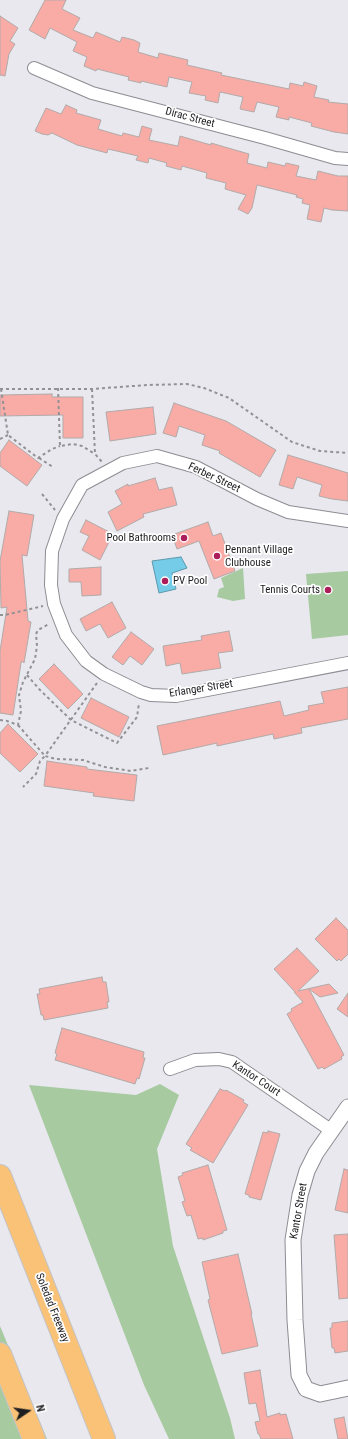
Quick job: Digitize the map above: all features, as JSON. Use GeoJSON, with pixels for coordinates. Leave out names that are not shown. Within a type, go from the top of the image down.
{"type":"FeatureCollection","features":[{"type":"Feature","properties":{"kind":"highway","name":"Soledad Freeway"},"geometry":{"type":"LineString","coordinates":[[0,1176],[104,1439]]}},
{"type":"Feature","properties":{"kind":"highway"},"geometry":{"type":"LineString","coordinates":[[0,1354],[34,1439]]}},
{"type":"Feature","properties":{"kind":"street","name":"Dirac Street"},"geometry":{"type":"LineString","coordinates":[[34,68],[92,93],[335,158],[348,159]]}},
{"type":"Feature","properties":{"kind":"street","name":"Ferber Street"},"geometry":{"type":"LineString","coordinates":[[59,620],[54,604],[51,585],[52,551],[63,519],[82,485],[123,463],[157,456],[196,467],[257,499],[288,512],[348,521]]}},
{"type":"Feature","properties":{"kind":"street","name":"Erlanger Street"},"geometry":{"type":"LineString","coordinates":[[59,620],[66,636],[86,661],[104,674],[141,692],[151,695],[176,696],[348,663]]}},
{"type":"Feature","properties":{"kind":"street","name":"Kantor Court"},"geometry":{"type":"LineString","coordinates":[[170,1069],[195,1060],[219,1059],[232,1062],[332,1131]]}},
{"type":"Feature","properties":{"kind":"street","name":"Kantor Street"},"geometry":{"type":"LineString","coordinates":[[348,1107],[316,1153],[307,1171],[300,1195],[293,1240],[298,1375],[306,1389],[320,1394],[348,1388]]}},
{"type":"Feature","properties":{"kind":"path"},"geometry":{"type":"LineString","coordinates":[[53,467],[38,458],[8,435],[0,389],[92,389],[187,384],[204,388],[229,398],[292,442],[320,451],[348,453]]}},
{"type":"Feature","properties":{"kind":"path"},"geometry":{"type":"LineString","coordinates":[[58,388],[60,446]]}},
{"type":"Feature","properties":{"kind":"path"},"geometry":{"type":"LineString","coordinates":[[92,389],[95,454]]}},
{"type":"Feature","properties":{"kind":"path"},"geometry":{"type":"LineString","coordinates":[[0,439],[8,435]]}},
{"type":"Feature","properties":{"kind":"path"},"geometry":{"type":"LineString","coordinates":[[38,458],[52,449],[73,444],[82,446],[95,454],[108,471]]}},
{"type":"Feature","properties":{"kind":"path"},"geometry":{"type":"LineString","coordinates":[[42,494],[63,519]]}},
{"type":"Feature","properties":{"kind":"path"},"geometry":{"type":"LineString","coordinates":[[0,615],[54,604]]}},
{"type":"Feature","properties":{"kind":"path"},"geometry":{"type":"LineString","coordinates":[[18,725],[21,712],[19,695],[23,682],[35,659],[37,646],[36,634],[38,630],[59,620]]}},
{"type":"Feature","properties":{"kind":"path"},"geometry":{"type":"LineString","coordinates":[[24,787],[36,774],[40,761],[104,674]]}},
{"type":"Feature","properties":{"kind":"path"},"geometry":{"type":"LineString","coordinates":[[27,675],[70,720],[117,743],[137,717],[141,692]]}},
{"type":"Feature","properties":{"kind":"path"},"geometry":{"type":"LineString","coordinates":[[0,720],[18,725],[45,756],[56,759],[83,760],[105,767],[130,771],[149,768]]}},
{"type":"Feature","properties":{"kind":"green space"},"geometry":{"type":"Polygon","coordinates":[[[243,568],[245,599],[233,601],[217,597],[219,589],[224,587],[221,578],[243,568]]]}},
{"type":"Feature","properties":{"kind":"green space","name":"Tennis Courts"},"geometry":{"type":"Polygon","coordinates":[[[348,571],[348,635],[312,639],[306,574],[348,571]]]}},
{"type":"Feature","properties":{"kind":"green space"},"geometry":{"type":"Polygon","coordinates":[[[160,1084],[179,1095],[157,1149],[173,1246],[230,1418],[235,1439],[169,1439],[144,1385],[29,1085],[136,1095],[160,1084]]]}},
{"type":"Feature","properties":{"kind":"green space"},"geometry":{"type":"Polygon","coordinates":[[[0,1326],[47,1439],[0,1439],[0,1326]]]}},
{"type":"Feature","properties":{"kind":"water","name":"PV Pool"},"geometry":{"type":"Polygon","coordinates":[[[181,557],[187,568],[172,573],[176,589],[159,593],[152,561],[181,557]]]}},
{"type":"Feature","properties":{"kind":"building"},"geometry":{"type":"Polygon","coordinates":[[[45,0],[66,0],[62,9],[80,18],[73,30],[93,38],[96,32],[120,42],[122,37],[134,40],[140,43],[138,52],[158,58],[159,53],[188,60],[187,65],[222,73],[221,75],[289,89],[290,83],[303,86],[304,82],[317,86],[314,97],[329,100],[328,102],[348,104],[348,134],[311,126],[312,123],[289,117],[289,120],[276,117],[279,107],[257,102],[254,112],[240,109],[243,97],[220,92],[218,103],[205,100],[206,96],[189,93],[192,82],[169,77],[167,87],[141,81],[141,83],[128,80],[129,77],[97,69],[96,71],[84,66],[87,57],[73,51],[77,42],[50,28],[45,39],[29,30],[45,0]]]}},
{"type":"Feature","properties":{"kind":"building"},"geometry":{"type":"Polygon","coordinates":[[[0,16],[18,28],[10,41],[15,44],[9,54],[5,76],[0,75],[0,16]]]}},
{"type":"Feature","properties":{"kind":"building"},"geometry":{"type":"Polygon","coordinates":[[[66,105],[77,110],[76,113],[101,120],[98,129],[122,136],[123,133],[139,137],[142,126],[152,129],[149,140],[178,146],[180,136],[211,145],[211,143],[249,154],[247,163],[267,168],[268,162],[285,166],[286,163],[299,166],[296,176],[316,180],[318,171],[338,176],[348,176],[348,211],[324,208],[321,222],[307,219],[310,205],[302,203],[303,199],[296,197],[297,195],[257,185],[252,208],[248,214],[238,209],[246,195],[225,189],[226,183],[206,178],[207,173],[182,166],[181,170],[166,166],[167,163],[149,158],[148,163],[136,160],[138,156],[108,149],[107,153],[77,145],[52,133],[48,135],[35,131],[46,108],[61,114],[66,105]]]}},
{"type":"Feature","properties":{"kind":"building"},"geometry":{"type":"Polygon","coordinates":[[[52,394],[52,397],[83,397],[83,438],[63,438],[63,415],[0,416],[0,395],[52,394]]]}},
{"type":"Feature","properties":{"kind":"building"},"geometry":{"type":"Polygon","coordinates":[[[174,403],[226,421],[276,450],[260,477],[219,453],[220,451],[202,445],[205,435],[179,426],[176,437],[163,433],[174,403]]]}},
{"type":"Feature","properties":{"kind":"building"},"geometry":{"type":"Polygon","coordinates":[[[153,407],[156,434],[110,441],[106,412],[153,407]]]}},
{"type":"Feature","properties":{"kind":"building"},"geometry":{"type":"Polygon","coordinates":[[[9,440],[42,465],[27,486],[0,466],[0,453],[9,440]]]}},
{"type":"Feature","properties":{"kind":"building"},"geometry":{"type":"Polygon","coordinates":[[[288,455],[348,473],[348,501],[319,496],[322,485],[297,477],[293,489],[279,485],[288,455]]]}},
{"type":"Feature","properties":{"kind":"building"},"geometry":{"type":"Polygon","coordinates":[[[155,478],[159,490],[172,487],[177,505],[143,514],[144,517],[117,531],[108,512],[122,504],[115,491],[128,484],[128,486],[155,478]]]}},
{"type":"Feature","properties":{"kind":"building"},"geometry":{"type":"Polygon","coordinates":[[[9,511],[34,515],[27,556],[22,555],[28,621],[31,622],[24,663],[22,661],[21,663],[13,715],[0,713],[0,651],[7,607],[1,608],[0,561],[9,511]]]}},
{"type":"Feature","properties":{"kind":"building"},"geometry":{"type":"Polygon","coordinates":[[[86,520],[113,534],[100,560],[82,550],[89,536],[80,532],[86,520]]]}},
{"type":"Feature","properties":{"kind":"building","name":"Pennant Village Clubhouse"},"geometry":{"type":"Polygon","coordinates":[[[208,522],[213,536],[221,533],[235,571],[214,579],[199,541],[177,549],[172,535],[208,522]]]}},
{"type":"Feature","properties":{"kind":"building"},"geometry":{"type":"Polygon","coordinates":[[[101,567],[101,595],[82,596],[81,582],[69,582],[69,569],[101,567]]]}},
{"type":"Feature","properties":{"kind":"building"},"geometry":{"type":"Polygon","coordinates":[[[112,602],[126,628],[108,638],[100,624],[86,631],[80,619],[112,602]]]}},
{"type":"Feature","properties":{"kind":"building"},"geometry":{"type":"Polygon","coordinates":[[[229,631],[233,651],[218,653],[221,668],[182,674],[180,663],[166,666],[163,646],[202,640],[201,636],[229,631]]]}},
{"type":"Feature","properties":{"kind":"building"},"geometry":{"type":"Polygon","coordinates":[[[131,632],[154,649],[142,665],[130,656],[123,665],[112,657],[131,632]]]}},
{"type":"Feature","properties":{"kind":"building"},"geometry":{"type":"Polygon","coordinates":[[[54,664],[83,694],[68,709],[39,679],[54,664]]]}},
{"type":"Feature","properties":{"kind":"building"},"geometry":{"type":"Polygon","coordinates":[[[348,687],[348,719],[301,728],[302,733],[274,739],[273,734],[217,746],[217,743],[163,755],[157,726],[280,701],[284,716],[309,710],[308,706],[324,703],[321,692],[348,687]]]}},
{"type":"Feature","properties":{"kind":"building"},"geometry":{"type":"Polygon","coordinates":[[[91,698],[129,717],[119,737],[81,718],[91,698]]]}},
{"type":"Feature","properties":{"kind":"building"},"geometry":{"type":"Polygon","coordinates":[[[8,724],[38,754],[20,772],[0,753],[0,733],[8,724]]]}},
{"type":"Feature","properties":{"kind":"building"},"geometry":{"type":"Polygon","coordinates":[[[47,761],[87,767],[87,769],[137,775],[134,801],[93,796],[94,793],[44,786],[47,761]]]}},
{"type":"Feature","properties":{"kind":"building"},"geometry":{"type":"Polygon","coordinates":[[[336,918],[348,930],[348,954],[341,961],[339,959],[337,961],[315,939],[336,918]]]}},
{"type":"Feature","properties":{"kind":"building"},"geometry":{"type":"Polygon","coordinates":[[[297,948],[319,971],[298,991],[329,984],[338,993],[320,997],[309,989],[344,1055],[341,1057],[342,1059],[324,1069],[322,1067],[318,1069],[287,1014],[292,1011],[291,1009],[303,1002],[274,969],[297,948]]]}},
{"type":"Feature","properties":{"kind":"building"},"geometry":{"type":"Polygon","coordinates":[[[102,977],[103,982],[106,982],[109,1002],[107,1002],[108,1008],[44,1020],[43,1015],[41,1015],[37,994],[40,994],[39,989],[102,977]]]}},
{"type":"Feature","properties":{"kind":"building"},"geometry":{"type":"Polygon","coordinates":[[[348,993],[348,1017],[337,1009],[348,993]]]}},
{"type":"Feature","properties":{"kind":"building"},"geometry":{"type":"Polygon","coordinates":[[[62,1028],[144,1052],[143,1058],[145,1058],[139,1079],[137,1078],[135,1084],[55,1060],[57,1054],[55,1053],[62,1028]]]}},
{"type":"Feature","properties":{"kind":"building"},"geometry":{"type":"Polygon","coordinates":[[[220,1089],[226,1090],[244,1100],[243,1102],[248,1105],[213,1163],[190,1150],[192,1148],[186,1144],[220,1089]]]}},
{"type":"Feature","properties":{"kind":"building"},"geometry":{"type":"Polygon","coordinates":[[[268,1131],[280,1134],[261,1200],[249,1197],[249,1195],[245,1194],[263,1132],[268,1133],[268,1131]]]}},
{"type":"Feature","properties":{"kind":"building"},"geometry":{"type":"Polygon","coordinates":[[[208,1165],[227,1230],[223,1231],[223,1233],[203,1240],[203,1238],[198,1239],[191,1215],[187,1216],[182,1202],[185,1201],[178,1177],[183,1175],[182,1173],[208,1165]]]}},
{"type":"Feature","properties":{"kind":"building"},"geometry":{"type":"Polygon","coordinates":[[[344,1169],[348,1170],[348,1213],[335,1210],[344,1169]]]}},
{"type":"Feature","properties":{"kind":"building"},"geometry":{"type":"Polygon","coordinates":[[[348,1234],[348,1298],[339,1299],[334,1235],[348,1234]]]}},
{"type":"Feature","properties":{"kind":"building"},"geometry":{"type":"Polygon","coordinates":[[[238,1254],[258,1346],[222,1354],[208,1300],[210,1299],[202,1262],[238,1254]]]}},
{"type":"Feature","properties":{"kind":"building"},"geometry":{"type":"Polygon","coordinates":[[[348,1321],[348,1351],[335,1353],[334,1348],[332,1348],[330,1328],[332,1328],[332,1323],[348,1321]]]}},
{"type":"Feature","properties":{"kind":"building"},"geometry":{"type":"Polygon","coordinates":[[[260,1370],[267,1417],[280,1413],[280,1415],[286,1414],[293,1439],[261,1439],[258,1434],[255,1422],[260,1421],[256,1403],[249,1404],[244,1373],[260,1370]]]}},
{"type":"Feature","properties":{"kind":"building"},"geometry":{"type":"Polygon","coordinates":[[[344,1417],[348,1439],[338,1439],[334,1419],[344,1417]]]}},
{"type":"Feature","properties":{"kind":"place","name":"Pool Bathrooms"},"geometry":{"type":"Point","coordinates":[184,538]}},
{"type":"Feature","properties":{"kind":"place","name":"Pennant Village Clubhouse"},"geometry":{"type":"Point","coordinates":[217,556]}},
{"type":"Feature","properties":{"kind":"place","name":"PV Pool"},"geometry":{"type":"Point","coordinates":[165,581]}},
{"type":"Feature","properties":{"kind":"place","name":"Tennis Courts"},"geometry":{"type":"Point","coordinates":[328,590]}}]}
